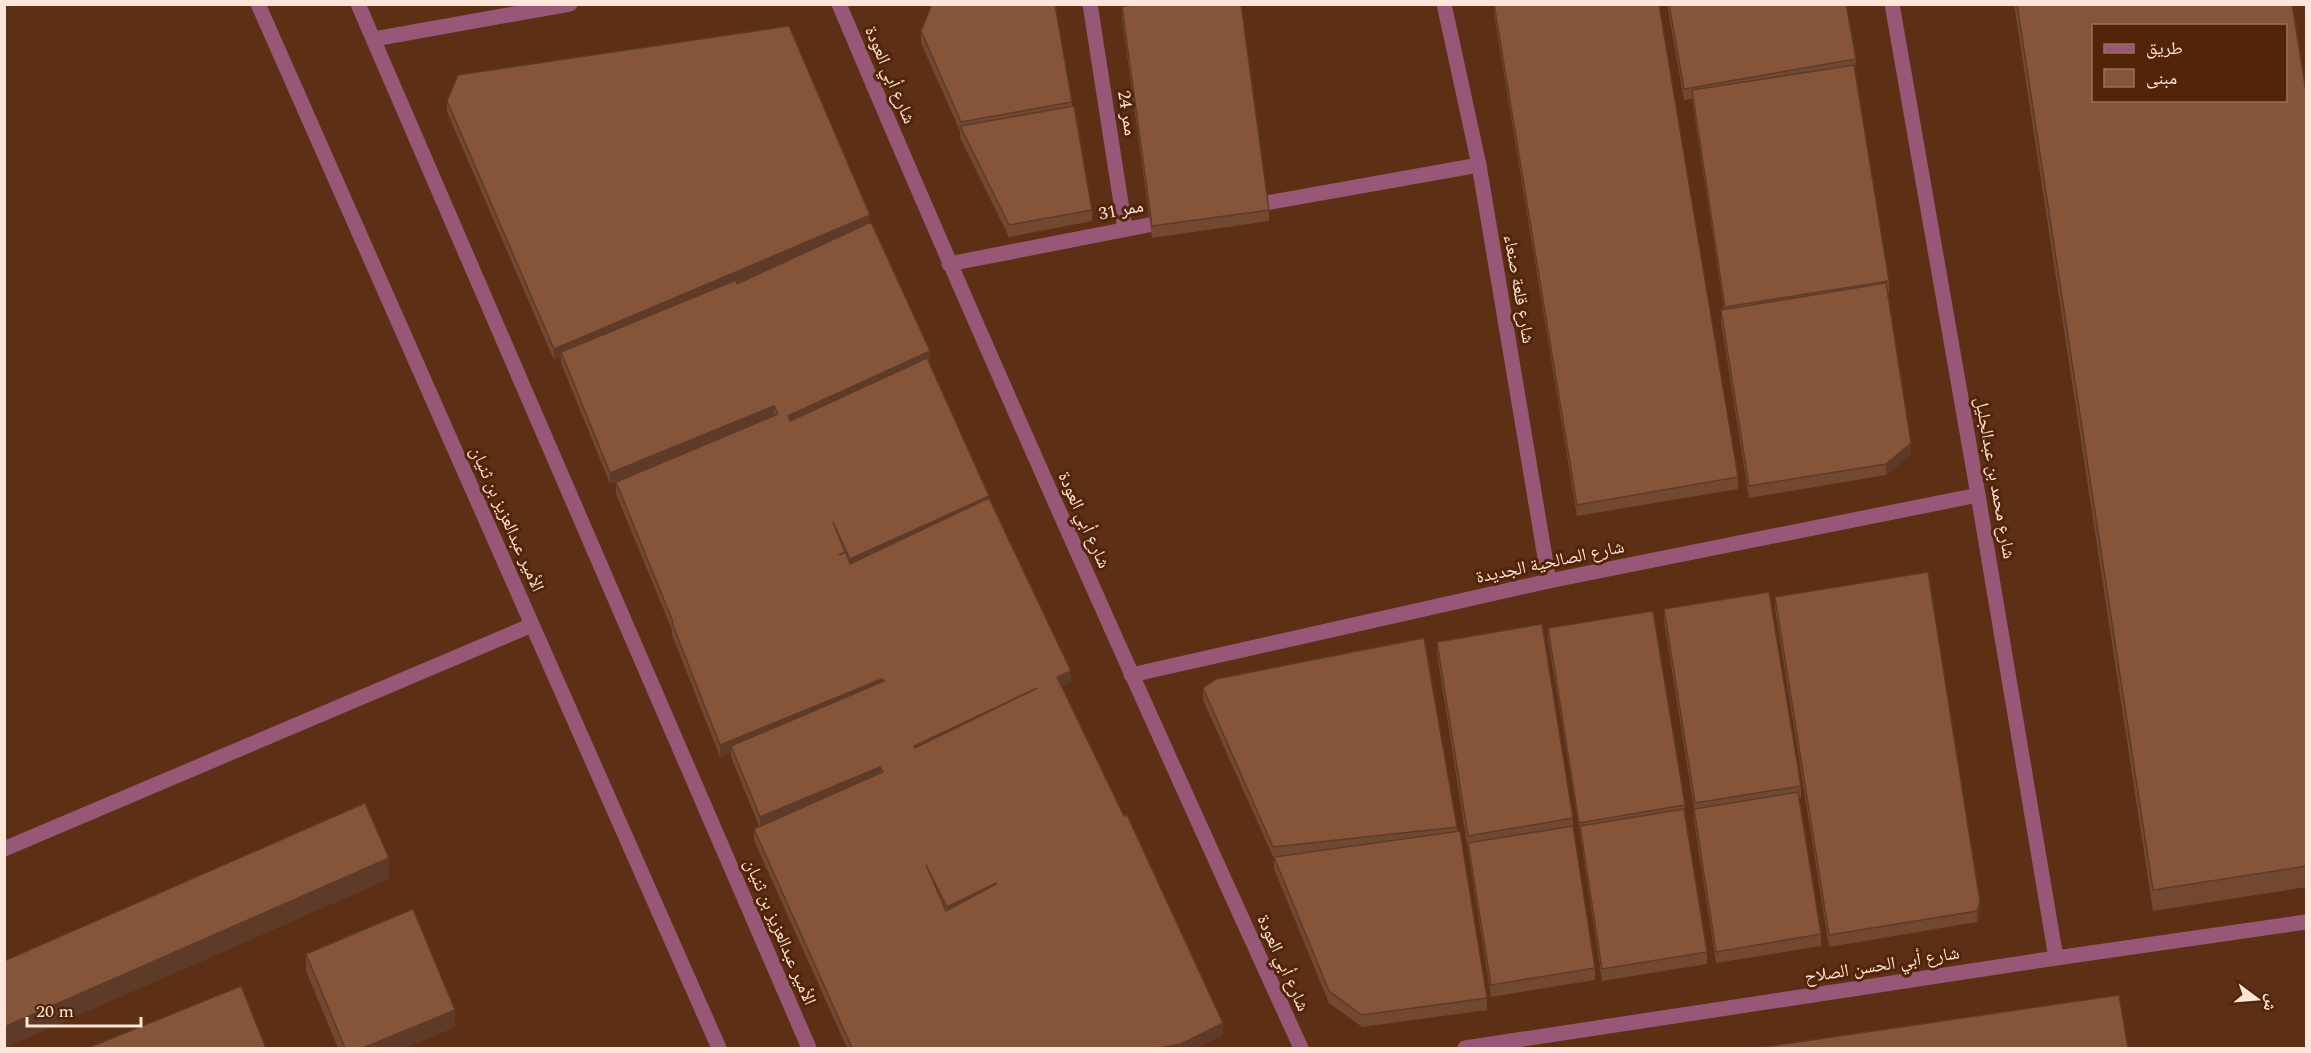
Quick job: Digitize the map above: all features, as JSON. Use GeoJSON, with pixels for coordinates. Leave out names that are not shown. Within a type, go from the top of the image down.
{"type":"FeatureCollection","features":[{"type":"Feature","properties":{"kind":"street","name":"الأمير عبدالعزيز بن ثنيان"},"geometry":{"type":"LineString","coordinates":[[258,4],[719,1048]]}},
{"type":"Feature","properties":{"kind":"street","name":"الأمير عبدالعزيز بن ثنيان"},"geometry":{"type":"LineString","coordinates":[[358,4],[809,1048]]}},
{"type":"Feature","properties":{"kind":"street"},"geometry":{"type":"LineString","coordinates":[[374,39],[570,4]]}},
{"type":"Feature","properties":{"kind":"street","name":"شارع أبي العودة"},"geometry":{"type":"LineString","coordinates":[[839,4],[949,264],[1131,675],[1300,1048]]}},
{"type":"Feature","properties":{"kind":"street","name":"ممر 24"},"geometry":{"type":"LineString","coordinates":[[1090,4],[1125,228]]}},
{"type":"Feature","properties":{"kind":"street","name":"شارع قلعة صنعاء"},"geometry":{"type":"LineString","coordinates":[[1444,4],[1479,165],[1549,581]]}},
{"type":"Feature","properties":{"kind":"street","name":"شارع محمد بن عبدالجليل"},"geometry":{"type":"LineString","coordinates":[[1892,4],[2056,958]]}},
{"type":"Feature","properties":{"kind":"street"},"geometry":{"type":"LineString","coordinates":[[1232,210],[1479,165]]}},
{"type":"Feature","properties":{"kind":"street","name":"ممر 31"},"geometry":{"type":"LineString","coordinates":[[949,264],[1184,218]]}},
{"type":"Feature","properties":{"kind":"street","name":"شارع الصالحية الجديدة"},"geometry":{"type":"LineString","coordinates":[[1131,675],[1549,581],[1978,495]]}},
{"type":"Feature","properties":{"kind":"street"},"geometry":{"type":"LineString","coordinates":[[4,849],[532,625]]}},
{"type":"Feature","properties":{"kind":"street","name":"شارع أبي الحسن الصلاح"},"geometry":{"type":"LineString","coordinates":[[1465,1048],[2307,922]]}},
{"type":"Feature","properties":{"kind":"building"},"geometry":{"type":"Polygon","coordinates":[[[932,4],[1055,4],[1072,102],[961,122],[921,31],[932,4]]]}},
{"type":"Feature","properties":{"kind":"building"},"geometry":{"type":"Polygon","coordinates":[[[1136,4],[1241,4],[1269,210],[1152,226],[1122,7],[1136,4]]]}},
{"type":"Feature","properties":{"kind":"building"},"geometry":{"type":"Polygon","coordinates":[[[1494,4],[1659,4],[1738,477],[1577,505],[1494,4]]]}},
{"type":"Feature","properties":{"kind":"building"},"geometry":{"type":"Polygon","coordinates":[[[1669,4],[1846,4],[1856,59],[1684,89],[1669,4]]]}},
{"type":"Feature","properties":{"kind":"building"},"geometry":{"type":"Polygon","coordinates":[[[2017,4],[2292,4],[2307,98],[2307,866],[2153,890],[2017,4]]]}},
{"type":"Feature","properties":{"kind":"building"},"geometry":{"type":"Polygon","coordinates":[[[789,26],[870,215],[554,349],[447,101],[458,75],[789,26]]]}},
{"type":"Feature","properties":{"kind":"building"},"geometry":{"type":"Polygon","coordinates":[[[1854,65],[1889,281],[1725,307],[1692,90],[1854,65]]]}},
{"type":"Feature","properties":{"kind":"building"},"geometry":{"type":"Polygon","coordinates":[[[1074,106],[1092,210],[1009,225],[960,126],[1074,106]]]}},
{"type":"Feature","properties":{"kind":"building"},"geometry":{"type":"Polygon","coordinates":[[[871,222],[930,351],[788,416],[790,421],[927,358],[989,496],[850,559],[833,522],[845,552],[839,555],[846,552],[850,564],[989,498],[1071,671],[1057,677],[1124,816],[1127,815],[1223,1023],[1181,1044],[1158,1048],[852,1048],[754,829],[883,772],[880,767],[760,817],[731,746],[884,681],[882,679],[720,745],[616,482],[778,414],[774,406],[610,473],[561,352],[736,280],[737,284],[871,222]],[[1037,688],[914,746],[915,748],[1037,688]],[[926,865],[946,911],[996,884],[947,907],[926,865]]]}},
{"type":"Feature","properties":{"kind":"building"},"geometry":{"type":"Polygon","coordinates":[[[1886,283],[1911,443],[1886,464],[1749,486],[1721,310],[1886,283]]]}},
{"type":"Feature","properties":{"kind":"building"},"geometry":{"type":"Polygon","coordinates":[[[1928,572],[1980,902],[1977,911],[1829,935],[1775,597],[1928,572]]]}},
{"type":"Feature","properties":{"kind":"building"},"geometry":{"type":"Polygon","coordinates":[[[1769,592],[1801,786],[1695,803],[1664,609],[1769,592]]]}},
{"type":"Feature","properties":{"kind":"building"},"geometry":{"type":"Polygon","coordinates":[[[1653,611],[1685,805],[1579,823],[1548,628],[1653,611]]]}},
{"type":"Feature","properties":{"kind":"building"},"geometry":{"type":"Polygon","coordinates":[[[1542,624],[1573,818],[1468,836],[1437,642],[1542,624]]]}},
{"type":"Feature","properties":{"kind":"building"},"geometry":{"type":"Polygon","coordinates":[[[1424,638],[1457,827],[1273,847],[1203,688],[1216,679],[1424,638]]]}},
{"type":"Feature","properties":{"kind":"building"},"geometry":{"type":"Polygon","coordinates":[[[1798,792],[1821,934],[1716,952],[1694,809],[1798,792]]]}},
{"type":"Feature","properties":{"kind":"building"},"geometry":{"type":"Polygon","coordinates":[[[365,803],[389,858],[4,1027],[4,961],[365,803]]]}},
{"type":"Feature","properties":{"kind":"building"},"geometry":{"type":"Polygon","coordinates":[[[1684,809],[1707,952],[1602,969],[1580,826],[1684,809]]]}},
{"type":"Feature","properties":{"kind":"building"},"geometry":{"type":"Polygon","coordinates":[[[1573,826],[1595,968],[1491,985],[1468,843],[1573,826]]]}},
{"type":"Feature","properties":{"kind":"building"},"geometry":{"type":"Polygon","coordinates":[[[1460,831],[1487,998],[1362,1015],[1329,991],[1274,857],[1460,831]]]}},
{"type":"Feature","properties":{"kind":"building"},"geometry":{"type":"Polygon","coordinates":[[[413,909],[455,1010],[363,1048],[345,1048],[306,954],[413,909]]]}},
{"type":"Feature","properties":{"kind":"building"},"geometry":{"type":"Polygon","coordinates":[[[241,986],[266,1048],[88,1048],[241,986]]]}},
{"type":"Feature","properties":{"kind":"building"},"geometry":{"type":"Polygon","coordinates":[[[2119,995],[2128,1048],[1757,1048],[2119,995]]]}}]}
